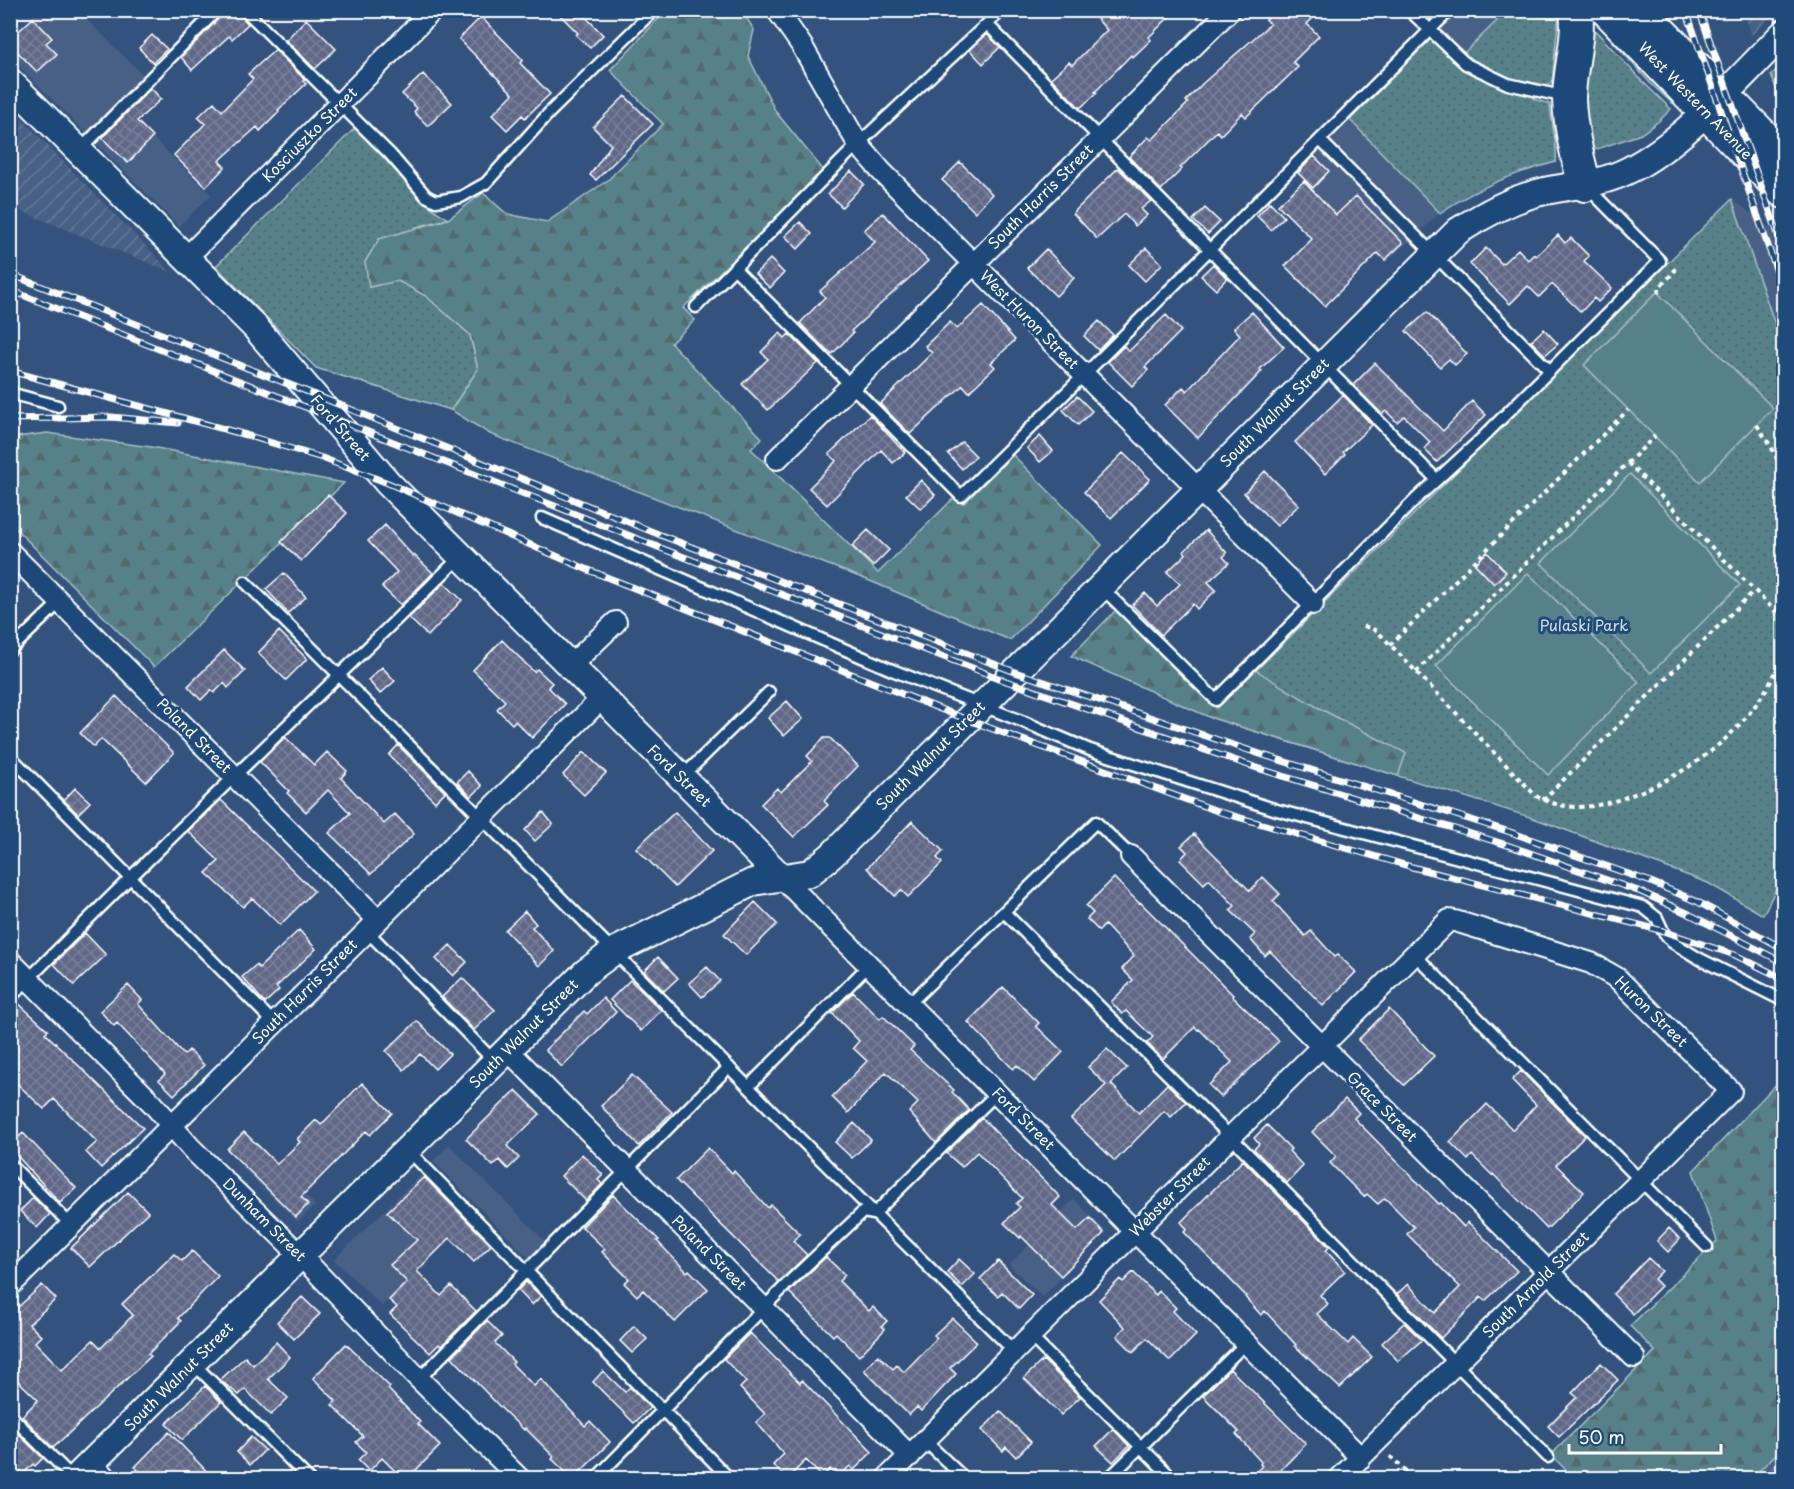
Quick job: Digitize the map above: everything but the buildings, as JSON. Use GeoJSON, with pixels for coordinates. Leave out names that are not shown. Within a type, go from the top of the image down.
{"type":"FeatureCollection","features":[{"type":"Feature","properties":{"kind":"main road"},"geometry":{"type":"LineString","coordinates":[[1576,10],[1578,24],[1569,98],[1574,147],[1586,185]]}},
{"type":"Feature","properties":{"kind":"main road","name":"West Western Avenue"},"geometry":{"type":"LineString","coordinates":[[1607,10],[1713,103],[1784,157]]}},
{"type":"Feature","properties":{"kind":"main road","name":"West Western Avenue"},"geometry":{"type":"LineString","coordinates":[[1639,10],[1784,192]]}},
{"type":"Feature","properties":{"kind":"street","name":"Kosciuszko Street"},"geometry":{"type":"LineString","coordinates":[[185,258],[433,10]]}},
{"type":"Feature","properties":{"kind":"street","name":"West Huron Street"},"geometry":{"type":"LineString","coordinates":[[777,10],[802,46],[858,144],[881,171],[1313,604]]}},
{"type":"Feature","properties":{"kind":"street","name":"South Harris Street"},"geometry":{"type":"LineString","coordinates":[[777,459],[1230,10]]}},
{"type":"Feature","properties":{"kind":"street","name":"South Walnut Street"},"geometry":{"type":"LineString","coordinates":[[87,1475],[193,1363],[586,972],[613,952],[753,882],[810,873],[832,855],[1458,231],[1496,207],[1544,191],[1610,179],[1630,170],[1663,149],[1784,33]]}},
{"type":"Feature","properties":{"kind":"street","name":"Ford Street"},"geometry":{"type":"LineString","coordinates":[[10,82],[255,327],[388,483],[569,667],[743,838],[1361,1458]]}},
{"type":"Feature","properties":{"kind":"street","name":"Poland Street"},"geometry":{"type":"LineString","coordinates":[[10,552],[235,776],[373,925]]}},
{"type":"Feature","properties":{"kind":"street"},"geometry":{"type":"LineString","coordinates":[[569,667],[616,622]]}},
{"type":"Feature","properties":{"kind":"street","name":"South Harris Street"},"geometry":{"type":"LineString","coordinates":[[10,1286],[601,699]]}},
{"type":"Feature","properties":{"kind":"street","name":"Grace Street"},"geometry":{"type":"LineString","coordinates":[[1131,856],[1634,1357]]}},
{"type":"Feature","properties":{"kind":"street","name":"Webster Street"},"geometry":{"type":"LineString","coordinates":[[887,1479],[1445,924],[1455,921]]}},
{"type":"Feature","properties":{"kind":"street","name":"Huron Street"},"geometry":{"type":"LineString","coordinates":[[1455,921],[1604,969],[1617,978],[1731,1091]]}},
{"type":"Feature","properties":{"kind":"street","name":"Dunham Street"},"geometry":{"type":"LineString","coordinates":[[10,961],[519,1479]]}},
{"type":"Feature","properties":{"kind":"street","name":"Poland Street"},"geometry":{"type":"LineString","coordinates":[[503,1057],[626,1169],[910,1456]]}},
{"type":"Feature","properties":{"kind":"street","name":"South Arnold Street"},"geometry":{"type":"LineString","coordinates":[[1340,1479],[1731,1091]]}},
{"type":"Feature","properties":{"kind":"lane"},"geometry":{"type":"LineString","coordinates":[[79,151],[217,10]]}},
{"type":"Feature","properties":{"kind":"lane"},"geometry":{"type":"LineString","coordinates":[[245,10],[390,154],[426,196],[436,201],[461,197],[486,183],[549,113],[654,10]]}},
{"type":"Feature","properties":{"kind":"lane"},"geometry":{"type":"LineString","coordinates":[[696,307],[858,144],[1002,10]]}},
{"type":"Feature","properties":{"kind":"lane"},"geometry":{"type":"LineString","coordinates":[[1408,10],[1466,64],[1508,84],[1569,98]]}},
{"type":"Feature","properties":{"kind":"lane"},"geometry":{"type":"LineString","coordinates":[[734,268],[961,496],[1450,10]]}},
{"type":"Feature","properties":{"kind":"lane"},"geometry":{"type":"LineString","coordinates":[[987,24],[1437,480]]}},
{"type":"Feature","properties":{"kind":"lane"},"geometry":{"type":"LineString","coordinates":[[1320,140],[1550,371]]}},
{"type":"Feature","properties":{"kind":"lane"},"geometry":{"type":"LineString","coordinates":[[1101,587],[1216,700],[1660,261],[1586,185]]}},
{"type":"Feature","properties":{"kind":"lane"},"geometry":{"type":"LineString","coordinates":[[10,393],[58,406]]}},
{"type":"Feature","properties":{"kind":"lane"},"geometry":{"type":"LineString","coordinates":[[542,518],[892,670],[1090,750],[1277,810],[1643,907],[1657,918],[1663,931],[1672,942],[1698,958],[1784,1001]]}},
{"type":"Feature","properties":{"kind":"lane"},"geometry":{"type":"LineString","coordinates":[[10,998],[130,877],[340,676],[461,556]]}},
{"type":"Feature","properties":{"kind":"lane"},"geometry":{"type":"LineString","coordinates":[[245,582],[874,1214],[1015,1352]]}},
{"type":"Feature","properties":{"kind":"lane"},"geometry":{"type":"LineString","coordinates":[[10,650],[60,602]]}},
{"type":"Feature","properties":{"kind":"lane"},"geometry":{"type":"LineString","coordinates":[[680,778],[769,692]]}},
{"type":"Feature","properties":{"kind":"lane"},"geometry":{"type":"LineString","coordinates":[[10,756],[274,1023]]}},
{"type":"Feature","properties":{"kind":"lane"},"geometry":{"type":"LineString","coordinates":[[908,1005],[1096,822],[1131,856]]}},
{"type":"Feature","properties":{"kind":"lane"},"geometry":{"type":"LineString","coordinates":[[1004,912],[1548,1457]]}},
{"type":"Feature","properties":{"kind":"lane"},"geometry":{"type":"LineString","coordinates":[[373,925],[503,1057]]}},
{"type":"Feature","properties":{"kind":"lane"},"geometry":{"type":"LineString","coordinates":[[1415,955],[1707,1247]]}},
{"type":"Feature","properties":{"kind":"lane"},"geometry":{"type":"LineString","coordinates":[[749,1086],[869,965]]}},
{"type":"Feature","properties":{"kind":"lane"},"geometry":{"type":"LineString","coordinates":[[419,1379],[729,1067]]}},
{"type":"Feature","properties":{"kind":"lane"},"geometry":{"type":"LineString","coordinates":[[874,1214],[997,1093]]}},
{"type":"Feature","properties":{"kind":"lane"},"geometry":{"type":"LineString","coordinates":[[408,1150],[729,1479]]}},
{"type":"Feature","properties":{"kind":"lane"},"geometry":{"type":"LineString","coordinates":[[10,1164],[71,1225]]}},
{"type":"Feature","properties":{"kind":"lane"},"geometry":{"type":"LineString","coordinates":[[596,1479],[863,1212],[874,1214]]}},
{"type":"Feature","properties":{"kind":"lane"},"geometry":{"type":"LineString","coordinates":[[1030,1336],[1172,1479]]}},
{"type":"Feature","properties":{"kind":"lane"},"geometry":{"type":"LineString","coordinates":[[1109,1479],[1246,1343]]}},
{"type":"Feature","properties":{"kind":"lane"},"geometry":{"type":"LineString","coordinates":[[193,1363],[308,1479]]}},
{"type":"Feature","properties":{"kind":"lane"},"geometry":{"type":"LineString","coordinates":[[10,1415],[87,1475]]}},
{"type":"Feature","properties":{"kind":"lane"},"geometry":{"type":"LineString","coordinates":[[925,1441],[964,1479]]}},
{"type":"Feature","properties":{"kind":"path"},"geometry":{"type":"LineString","coordinates":[[1658,293],[1660,287],[1675,271]]}},
{"type":"Feature","properties":{"kind":"path"},"geometry":{"type":"LineString","coordinates":[[1390,645],[1628,410]]}},
{"type":"Feature","properties":{"kind":"path"},"geometry":{"type":"LineString","coordinates":[[1757,425],[1773,450],[1784,474]]}},
{"type":"Feature","properties":{"kind":"path"},"geometry":{"type":"LineString","coordinates":[[1416,672],[1655,436]]}},
{"type":"Feature","properties":{"kind":"path"},"geometry":{"type":"LineString","coordinates":[[1628,462],[1784,620]]}},
{"type":"Feature","properties":{"kind":"path"},"geometry":{"type":"LineString","coordinates":[[1543,800],[1754,591]]}},
{"type":"Feature","properties":{"kind":"path"},"geometry":{"type":"LineString","coordinates":[[1364,626],[1377,631],[1536,796],[1558,806],[1597,806],[1667,781],[1684,771],[1711,752],[1747,715],[1764,694],[1784,654]]}},
{"type":"Feature","properties":{"kind":"path"},"geometry":{"type":"LineString","coordinates":[[1387,1453],[1413,1479]]}},
{"type":"Feature","properties":{"kind":"shaded area"},"geometry":{"type":"Polygon","coordinates":[[[38,11],[78,11],[145,77],[87,134],[11,58],[11,38],[38,11]]]}},
{"type":"Feature","properties":{"kind":"shaded area"},"geometry":{"type":"Polygon","coordinates":[[[1457,11],[1507,11],[1463,54],[1439,29],[1457,11]]]}},
{"type":"Feature","properties":{"kind":"shaded area"},"geometry":{"type":"Polygon","coordinates":[[[1743,11],[1777,11],[1752,35],[1743,11]]]}},
{"type":"Feature","properties":{"kind":"shaded area"},"geometry":{"type":"Polygon","coordinates":[[[11,108],[171,272],[11,207],[11,108]]]}},
{"type":"Feature","properties":{"kind":"shaded area"},"geometry":{"type":"Polygon","coordinates":[[[125,110],[211,195],[179,226],[95,142],[125,110]]]}},
{"type":"Feature","properties":{"kind":"shaded area"},"geometry":{"type":"Polygon","coordinates":[[[1350,120],[1440,213],[1385,263],[1297,173],[1350,120]]]}},
{"type":"Feature","properties":{"kind":"shaded area"},"geometry":{"type":"Polygon","coordinates":[[[1732,199],[1783,238],[1783,351],[1732,199]]]}},
{"type":"Feature","properties":{"kind":"shaded area"},"geometry":{"type":"Polygon","coordinates":[[[449,1145],[546,1242],[529,1258],[433,1161],[449,1145]]]}},
{"type":"Feature","properties":{"kind":"shaded area"},"geometry":{"type":"Polygon","coordinates":[[[258,1148],[315,1205],[298,1222],[240,1166],[258,1148]]]}},
{"type":"Feature","properties":{"kind":"shaded area"},"geometry":{"type":"Polygon","coordinates":[[[423,1173],[468,1220],[382,1306],[334,1260],[423,1173]]]}},
{"type":"Feature","properties":{"kind":"shaded area"},"geometry":{"type":"Polygon","coordinates":[[[1074,1199],[1106,1232],[1042,1297],[1009,1265],[1074,1199]]]}},
{"type":"Feature","properties":{"kind":"shaded area"},"geometry":{"type":"Polygon","coordinates":[[[1783,1447],[1783,1478],[1752,1478],[1783,1447]]]}},
{"type":"Feature","properties":{"kind":"green space"},"geometry":{"type":"Polygon","coordinates":[[[666,11],[742,11],[754,30],[748,56],[776,112],[824,171],[683,308],[695,320],[671,343],[762,438],[751,449],[878,573],[956,496],[964,503],[1013,455],[1102,545],[1010,640],[870,581],[490,434],[451,410],[478,369],[470,335],[426,296],[398,281],[369,287],[365,262],[379,239],[448,219],[483,193],[507,214],[547,222],[608,180],[663,124],[610,70],[666,11]]]}},
{"type":"Feature","properties":{"kind":"green space"},"geometry":{"type":"Polygon","coordinates":[[[1507,11],[1559,11],[1552,83],[1546,86],[1536,86],[1534,99],[1550,104],[1556,162],[1495,182],[1440,213],[1350,120],[1431,39],[1455,62],[1507,11]]]}},
{"type":"Feature","properties":{"kind":"green space"},"geometry":{"type":"Polygon","coordinates":[[[1592,11],[1677,95],[1672,103],[1650,83],[1591,17],[1592,11]]]}},
{"type":"Feature","properties":{"kind":"green space"},"geometry":{"type":"Polygon","coordinates":[[[1591,26],[1671,109],[1641,134],[1591,151],[1583,116],[1591,26]]]}},
{"type":"Feature","properties":{"kind":"green space"},"geometry":{"type":"Polygon","coordinates":[[[1783,64],[1783,107],[1771,75],[1783,64]]]}},
{"type":"Feature","properties":{"kind":"green space"},"geometry":{"type":"Polygon","coordinates":[[[355,128],[432,208],[448,219],[416,227],[369,287],[397,280],[426,296],[470,335],[478,369],[451,410],[316,368],[216,266],[355,128]]]}},
{"type":"Feature","properties":{"kind":"green space","name":"Pulaski Park"},"geometry":{"type":"Polygon","coordinates":[[[1732,199],[1784,351],[1784,882],[1780,881],[1763,915],[1708,883],[1536,819],[1209,717],[1732,199]]]}},
{"type":"Feature","properties":{"kind":"green space"},"geometry":{"type":"Polygon","coordinates":[[[1657,292],[1773,408],[1700,482],[1584,365],[1657,292]]]}},
{"type":"Feature","properties":{"kind":"green space"},"geometry":{"type":"Polygon","coordinates":[[[47,433],[151,447],[344,483],[154,667],[11,524],[10,438],[47,433]]]}},
{"type":"Feature","properties":{"kind":"green space"},"geometry":{"type":"Polygon","coordinates":[[[1630,474],[1740,585],[1651,673],[1541,563],[1630,474]]]}},
{"type":"Feature","properties":{"kind":"green space"},"geometry":{"type":"Polygon","coordinates":[[[1528,573],[1639,682],[1548,775],[1436,666],[1528,573]]]}},
{"type":"Feature","properties":{"kind":"green space"},"geometry":{"type":"Polygon","coordinates":[[[1117,609],[1217,708],[1256,670],[1311,703],[1406,753],[1398,776],[1209,717],[1071,656],[1117,609]]]}},
{"type":"Feature","properties":{"kind":"green space"},"geometry":{"type":"Polygon","coordinates":[[[1783,1077],[1783,1447],[1752,1478],[1574,1478],[1551,1455],[1655,1351],[1630,1326],[1717,1241],[1693,1171],[1783,1077]]]}},
{"type":"Feature","properties":{"kind":"railway"},"geometry":{"type":"LineString","coordinates":[[1686,10],[1784,292]]}},
{"type":"Feature","properties":{"kind":"railway"},"geometry":{"type":"LineString","coordinates":[[1699,10],[1784,251]]}},
{"type":"Feature","properties":{"kind":"railway"},"geometry":{"type":"LineString","coordinates":[[10,274],[663,536],[1015,672],[1260,754],[1510,832],[1651,882],[1698,902],[1784,949]]}},
{"type":"Feature","properties":{"kind":"railway"},"geometry":{"type":"LineString","coordinates":[[10,290],[658,547],[1006,681],[1257,768],[1507,845],[1641,892],[1784,963]]}},
{"type":"Feature","properties":{"kind":"railway"},"geometry":{"type":"LineString","coordinates":[[10,371],[322,458],[388,483],[586,569],[968,720],[1220,812],[1412,867],[1663,931],[1735,955],[1784,979]]}},
{"type":"Feature","properties":{"kind":"railway"},"geometry":{"type":"LineString","coordinates":[[10,419],[111,417],[178,423]]}}]}
